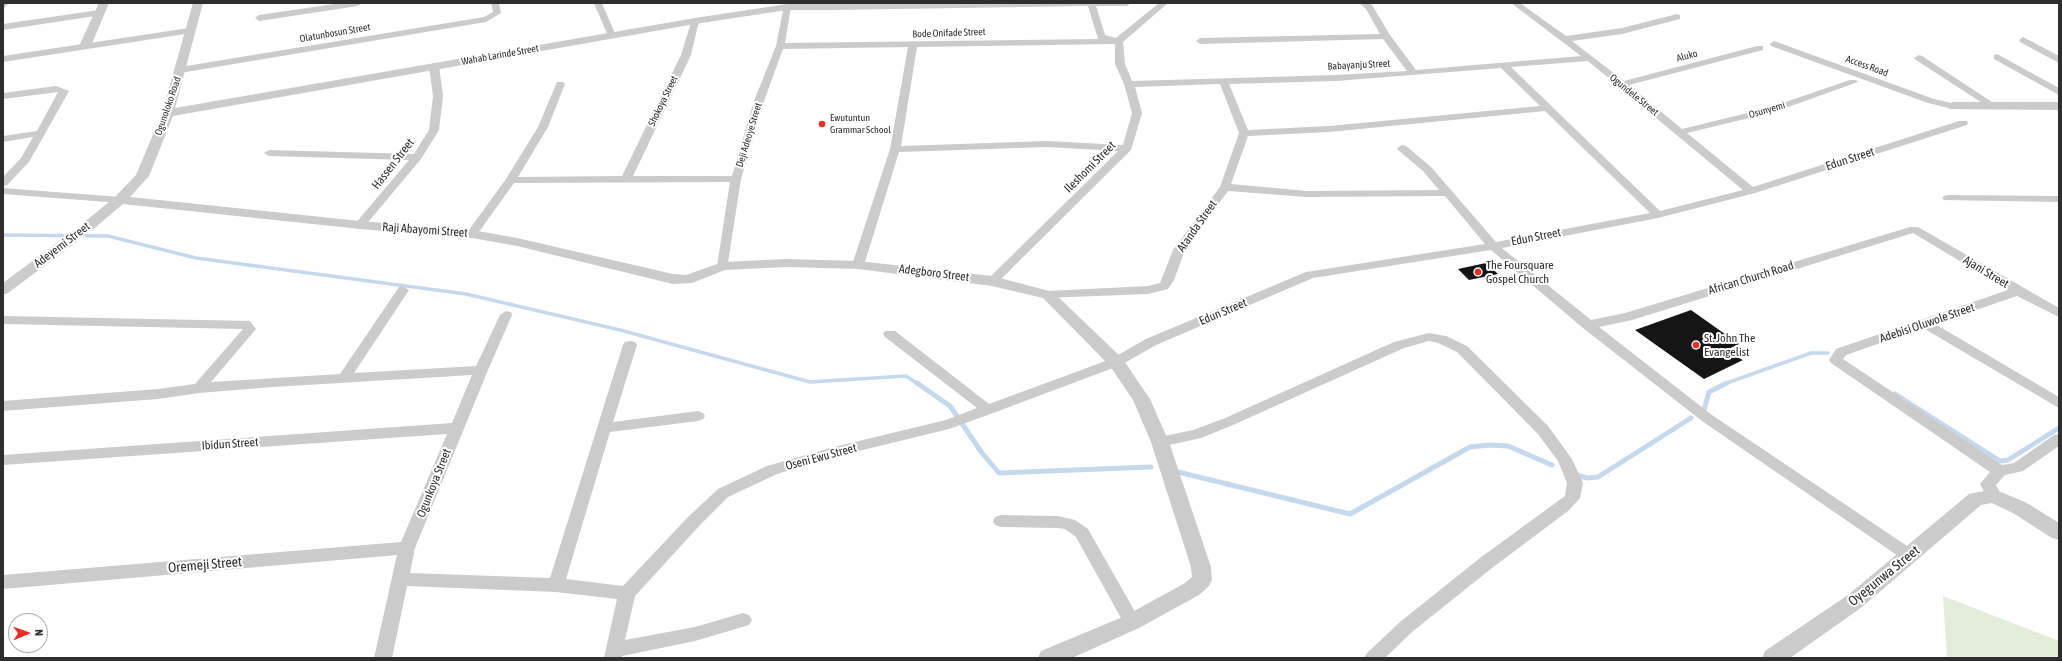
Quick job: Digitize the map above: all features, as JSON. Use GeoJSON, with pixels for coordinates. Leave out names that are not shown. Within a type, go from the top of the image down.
{"type":"FeatureCollection","features":[{"type":"Feature","properties":{"kind":"street","name":"Ogunoloko Road"},"geometry":{"type":"LineString","coordinates":[[120,200],[142,176],[168,113],[189,31],[198,3]]}},
{"type":"Feature","properties":{"kind":"street"},"geometry":{"type":"LineString","coordinates":[[259,18],[358,3]]}},
{"type":"Feature","properties":{"kind":"street","name":"Olatunbosun Street"},"geometry":{"type":"LineString","coordinates":[[180,70],[493,16],[497,12],[496,3]]}},
{"type":"Feature","properties":{"kind":"street"},"geometry":{"type":"LineString","coordinates":[[598,3],[612,36]]}},
{"type":"Feature","properties":{"kind":"street"},"geometry":{"type":"LineString","coordinates":[[1091,3],[1101,37],[1119,41],[1164,3]]}},
{"type":"Feature","properties":{"kind":"street"},"geometry":{"type":"LineString","coordinates":[[833,5],[1127,3]]}},
{"type":"Feature","properties":{"kind":"street"},"geometry":{"type":"LineString","coordinates":[[1363,3],[1370,8],[1386,36],[1413,73]]}},
{"type":"Feature","properties":{"kind":"street","name":"Ogundele Street"},"geometry":{"type":"LineString","coordinates":[[1515,3],[1590,58],[1620,85],[1680,132],[1751,191]]}},
{"type":"Feature","properties":{"kind":"street","name":"Wahab Larinde Street"},"geometry":{"type":"LineString","coordinates":[[168,113],[695,21],[787,7],[833,5]]}},
{"type":"Feature","properties":{"kind":"street","name":"Deji Adeoye Street"},"geometry":{"type":"LineString","coordinates":[[723,266],[736,179],[759,102],[780,46],[787,7]]}},
{"type":"Feature","properties":{"kind":"street"},"geometry":{"type":"LineString","coordinates":[[85,46],[102,8]]}},
{"type":"Feature","properties":{"kind":"street"},"geometry":{"type":"LineString","coordinates":[[3,26],[102,8]]}},
{"type":"Feature","properties":{"kind":"street"},"geometry":{"type":"LineString","coordinates":[[1566,39],[1622,31],[1677,17]]}},
{"type":"Feature","properties":{"kind":"street","name":"Shokoya Street"},"geometry":{"type":"LineString","coordinates":[[626,180],[666,93],[686,55],[695,21]]}},
{"type":"Feature","properties":{"kind":"street"},"geometry":{"type":"LineString","coordinates":[[3,59],[189,31]]}},
{"type":"Feature","properties":{"kind":"street"},"geometry":{"type":"LineString","coordinates":[[1200,41],[1386,36]]}},
{"type":"Feature","properties":{"kind":"street"},"geometry":{"type":"LineString","coordinates":[[2023,40],[2059,60]]}},
{"type":"Feature","properties":{"kind":"street","name":"Bode Onifade Street"},"geometry":{"type":"LineString","coordinates":[[780,46],[1119,41]]}},
{"type":"Feature","properties":{"kind":"street","name":"Ileshomi Street"},"geometry":{"type":"LineString","coordinates":[[992,281],[1127,148],[1137,113],[1129,84],[1120,64],[1119,41]]}},
{"type":"Feature","properties":{"kind":"street","name":"Access Road"},"geometry":{"type":"LineString","coordinates":[[1774,44],[1931,100],[1953,106]]}},
{"type":"Feature","properties":{"kind":"street"},"geometry":{"type":"LineString","coordinates":[[858,265],[895,149],[913,45]]}},
{"type":"Feature","properties":{"kind":"street","name":"Aluko"},"geometry":{"type":"LineString","coordinates":[[1620,85],[1760,48]]}},
{"type":"Feature","properties":{"kind":"street"},"geometry":{"type":"LineString","coordinates":[[1997,57],[2059,92]]}},
{"type":"Feature","properties":{"kind":"street","name":"Babayanju Street"},"geometry":{"type":"LineString","coordinates":[[1129,84],[1413,73],[1590,58]]}},
{"type":"Feature","properties":{"kind":"street"},"geometry":{"type":"LineString","coordinates":[[1918,58],[1993,106]]}},
{"type":"Feature","properties":{"kind":"street"},"geometry":{"type":"LineString","coordinates":[[1503,65],[1658,215]]}},
{"type":"Feature","properties":{"kind":"street","name":"Hassen Street"},"geometry":{"type":"LineString","coordinates":[[360,225],[418,157],[434,130],[438,96],[434,66]]}},
{"type":"Feature","properties":{"kind":"street"},"geometry":{"type":"LineString","coordinates":[[1223,81],[1244,133],[1329,130],[1547,108]]}},
{"type":"Feature","properties":{"kind":"street","name":"Osunyemi"},"geometry":{"type":"LineString","coordinates":[[1680,132],[1771,110],[1853,82]]}},
{"type":"Feature","properties":{"kind":"street"},"geometry":{"type":"LineString","coordinates":[[472,234],[511,180],[543,127],[560,84]]}},
{"type":"Feature","properties":{"kind":"street"},"geometry":{"type":"LineString","coordinates":[[3,96],[56,89],[64,91],[25,160],[3,183]]}},
{"type":"Feature","properties":{"kind":"street"},"geometry":{"type":"LineString","coordinates":[[1953,106],[2059,106]]}},
{"type":"Feature","properties":{"kind":"street","name":"Edun Street"},"geometry":{"type":"LineString","coordinates":[[1116,362],[1151,342],[1310,275],[1492,246],[1658,215],[1751,191],[1963,123]]}},
{"type":"Feature","properties":{"kind":"street","name":"Atanda Street"},"geometry":{"type":"LineString","coordinates":[[1048,295],[1148,290],[1164,286],[1168,280],[1179,250],[1225,187],[1244,133]]}},
{"type":"Feature","properties":{"kind":"street"},"geometry":{"type":"LineString","coordinates":[[3,139],[41,134]]}},
{"type":"Feature","properties":{"kind":"street"},"geometry":{"type":"LineString","coordinates":[[895,149],[1047,144],[1127,148]]}},
{"type":"Feature","properties":{"kind":"street"},"geometry":{"type":"LineString","coordinates":[[1402,148],[1428,169],[1492,246],[1588,325],[1707,418],[1910,556]]}},
{"type":"Feature","properties":{"kind":"street"},"geometry":{"type":"LineString","coordinates":[[269,152],[418,157]]}},
{"type":"Feature","properties":{"kind":"street"},"geometry":{"type":"LineString","coordinates":[[511,180],[736,179]]}},
{"type":"Feature","properties":{"kind":"street"},"geometry":{"type":"LineString","coordinates":[[1225,187],[1307,194],[1448,193]]}},
{"type":"Feature","properties":{"kind":"street"},"geometry":{"type":"LineString","coordinates":[[3,191],[120,200]]}},
{"type":"Feature","properties":{"kind":"street"},"geometry":{"type":"LineString","coordinates":[[1948,198],[2059,199]]}},
{"type":"Feature","properties":{"kind":"street","name":"Raji Abayomi Street"},"geometry":{"type":"LineString","coordinates":[[120,200],[360,225],[472,234],[518,242],[673,280],[687,280],[723,266]]}},
{"type":"Feature","properties":{"kind":"street","name":"Adeyemi Street"},"geometry":{"type":"LineString","coordinates":[[3,290],[86,228],[120,200]]}},
{"type":"Feature","properties":{"kind":"street","name":"Ajani Street"},"geometry":{"type":"LineString","coordinates":[[1914,229],[2018,291],[2059,313]]}},
{"type":"Feature","properties":{"kind":"street","name":"African Church Road"},"geometry":{"type":"LineString","coordinates":[[1588,325],[1627,317],[1914,229]]}},
{"type":"Feature","properties":{"kind":"street","name":"Adegboro Street"},"geometry":{"type":"LineString","coordinates":[[723,266],[787,264],[858,265],[992,281],[1048,295]]}},
{"type":"Feature","properties":{"kind":"street"},"geometry":{"type":"LineString","coordinates":[[345,376],[403,290]]}},
{"type":"Feature","properties":{"kind":"street","name":"Adebisi Oluwole Street"},"geometry":{"type":"LineString","coordinates":[[2000,471],[1836,360],[1841,352],[2018,291]]}},
{"type":"Feature","properties":{"kind":"street"},"geometry":{"type":"LineString","coordinates":[[1048,295],[1116,362],[1140,399],[1160,442],[1201,567],[1202,580],[1192,589],[1132,622],[1049,658]]}},
{"type":"Feature","properties":{"kind":"street","name":"Ogunkoya Street"},"geometry":{"type":"LineString","coordinates":[[383,658],[402,579],[407,548],[481,370],[506,315]]}},
{"type":"Feature","properties":{"kind":"street"},"geometry":{"type":"LineString","coordinates":[[3,320],[245,324],[250,329],[199,388]]}},
{"type":"Feature","properties":{"kind":"street"},"geometry":{"type":"LineString","coordinates":[[1925,324],[2059,403]]}},
{"type":"Feature","properties":{"kind":"street"},"geometry":{"type":"LineString","coordinates":[[890,334],[988,410]]}},
{"type":"Feature","properties":{"kind":"street"},"geometry":{"type":"LineString","coordinates":[[1160,442],[1196,434],[1228,422],[1399,345],[1429,337],[1441,339],[1462,349],[1543,430],[1565,459],[1574,483],[1572,498],[1563,507],[1486,562],[1406,627],[1373,658]]}},
{"type":"Feature","properties":{"kind":"street"},"geometry":{"type":"LineString","coordinates":[[556,585],[606,428],[630,345]]}},
{"type":"Feature","properties":{"kind":"street","name":"Oseni Ewu Street"},"geometry":{"type":"LineString","coordinates":[[627,593],[694,521],[723,493],[772,470],[834,452],[949,424],[1116,362]]}},
{"type":"Feature","properties":{"kind":"street"},"geometry":{"type":"LineString","coordinates":[[3,406],[158,394],[199,388],[345,376],[481,370]]}},
{"type":"Feature","properties":{"kind":"street"},"geometry":{"type":"LineString","coordinates":[[606,428],[698,416]]}},
{"type":"Feature","properties":{"kind":"street","name":"Ibidun Street"},"geometry":{"type":"LineString","coordinates":[[3,460],[457,428]]}},
{"type":"Feature","properties":{"kind":"street"},"geometry":{"type":"LineString","coordinates":[[2059,439],[2018,467],[2000,471],[1988,484],[1994,496],[2020,508],[2059,533]]}},
{"type":"Feature","properties":{"kind":"street","name":"Oyegunwa Street"},"geometry":{"type":"LineString","coordinates":[[1774,658],[1855,601],[1976,499],[1994,496]]}},
{"type":"Feature","properties":{"kind":"street"},"geometry":{"type":"LineString","coordinates":[[1002,521],[1058,522],[1069,524],[1082,533],[1132,622]]}},
{"type":"Feature","properties":{"kind":"street","name":"Oremeji Street"},"geometry":{"type":"LineString","coordinates":[[3,582],[407,548]]}},
{"type":"Feature","properties":{"kind":"street"},"geometry":{"type":"LineString","coordinates":[[402,579],[556,585],[627,593],[614,654],[695,634],[743,620]]}},
{"type":"Feature","properties":{"kind":"green space"},"geometry":{"type":"Polygon","coordinates":[[[1943,596],[2059,641],[2059,658],[1947,658],[1943,596]]]}},
{"type":"Feature","properties":{"kind":"building","name":"The Foursquare Gospel Church"},"geometry":{"type":"Polygon","coordinates":[[[1486,263],[1498,274],[1469,280],[1458,269],[1486,263]]]}},
{"type":"Feature","properties":{"kind":"building","name":"St. John The Evangelist"},"geometry":{"type":"Polygon","coordinates":[[[1691,310],[1739,344],[1724,351],[1743,360],[1704,379],[1635,330],[1691,310]]]}},
{"type":"Feature","properties":{"kind":"waterway"},"geometry":{"type":"LineString","coordinates":[[3,235],[108,236],[196,258],[466,294],[620,330],[810,382],[906,376],[918,384]]}},
{"type":"Feature","properties":{"kind":"waterway"},"geometry":{"type":"LineString","coordinates":[[1724,384],[1811,353],[1828,353]]}},
{"type":"Feature","properties":{"kind":"waterway"},"geometry":{"type":"LineString","coordinates":[[917,383],[950,406],[982,453],[999,473],[1151,467]]}},
{"type":"Feature","properties":{"kind":"waterway"},"geometry":{"type":"LineString","coordinates":[[1704,410],[1709,392],[1727,383]]}},
{"type":"Feature","properties":{"kind":"waterway"},"geometry":{"type":"LineString","coordinates":[[1895,394],[2000,461],[2008,460],[2059,428]]}},
{"type":"Feature","properties":{"kind":"waterway"},"geometry":{"type":"LineString","coordinates":[[1577,475],[1587,478],[1598,477],[1691,418]]}},
{"type":"Feature","properties":{"kind":"waterway"},"geometry":{"type":"LineString","coordinates":[[1178,472],[1350,514],[1470,447],[1489,445],[1508,446],[1552,465]]}},
{"type":"Feature","properties":{"kind":"place","name":"Ewutuntun Grammar School"},"geometry":{"type":"Point","coordinates":[822,124]}},
{"type":"Feature","properties":{"kind":"place","name":"The Foursquare Gospel Church"},"geometry":{"type":"Point","coordinates":[1478,272]}},
{"type":"Feature","properties":{"kind":"place","name":"St. John The Evangelist"},"geometry":{"type":"Point","coordinates":[1696,345]}}]}
